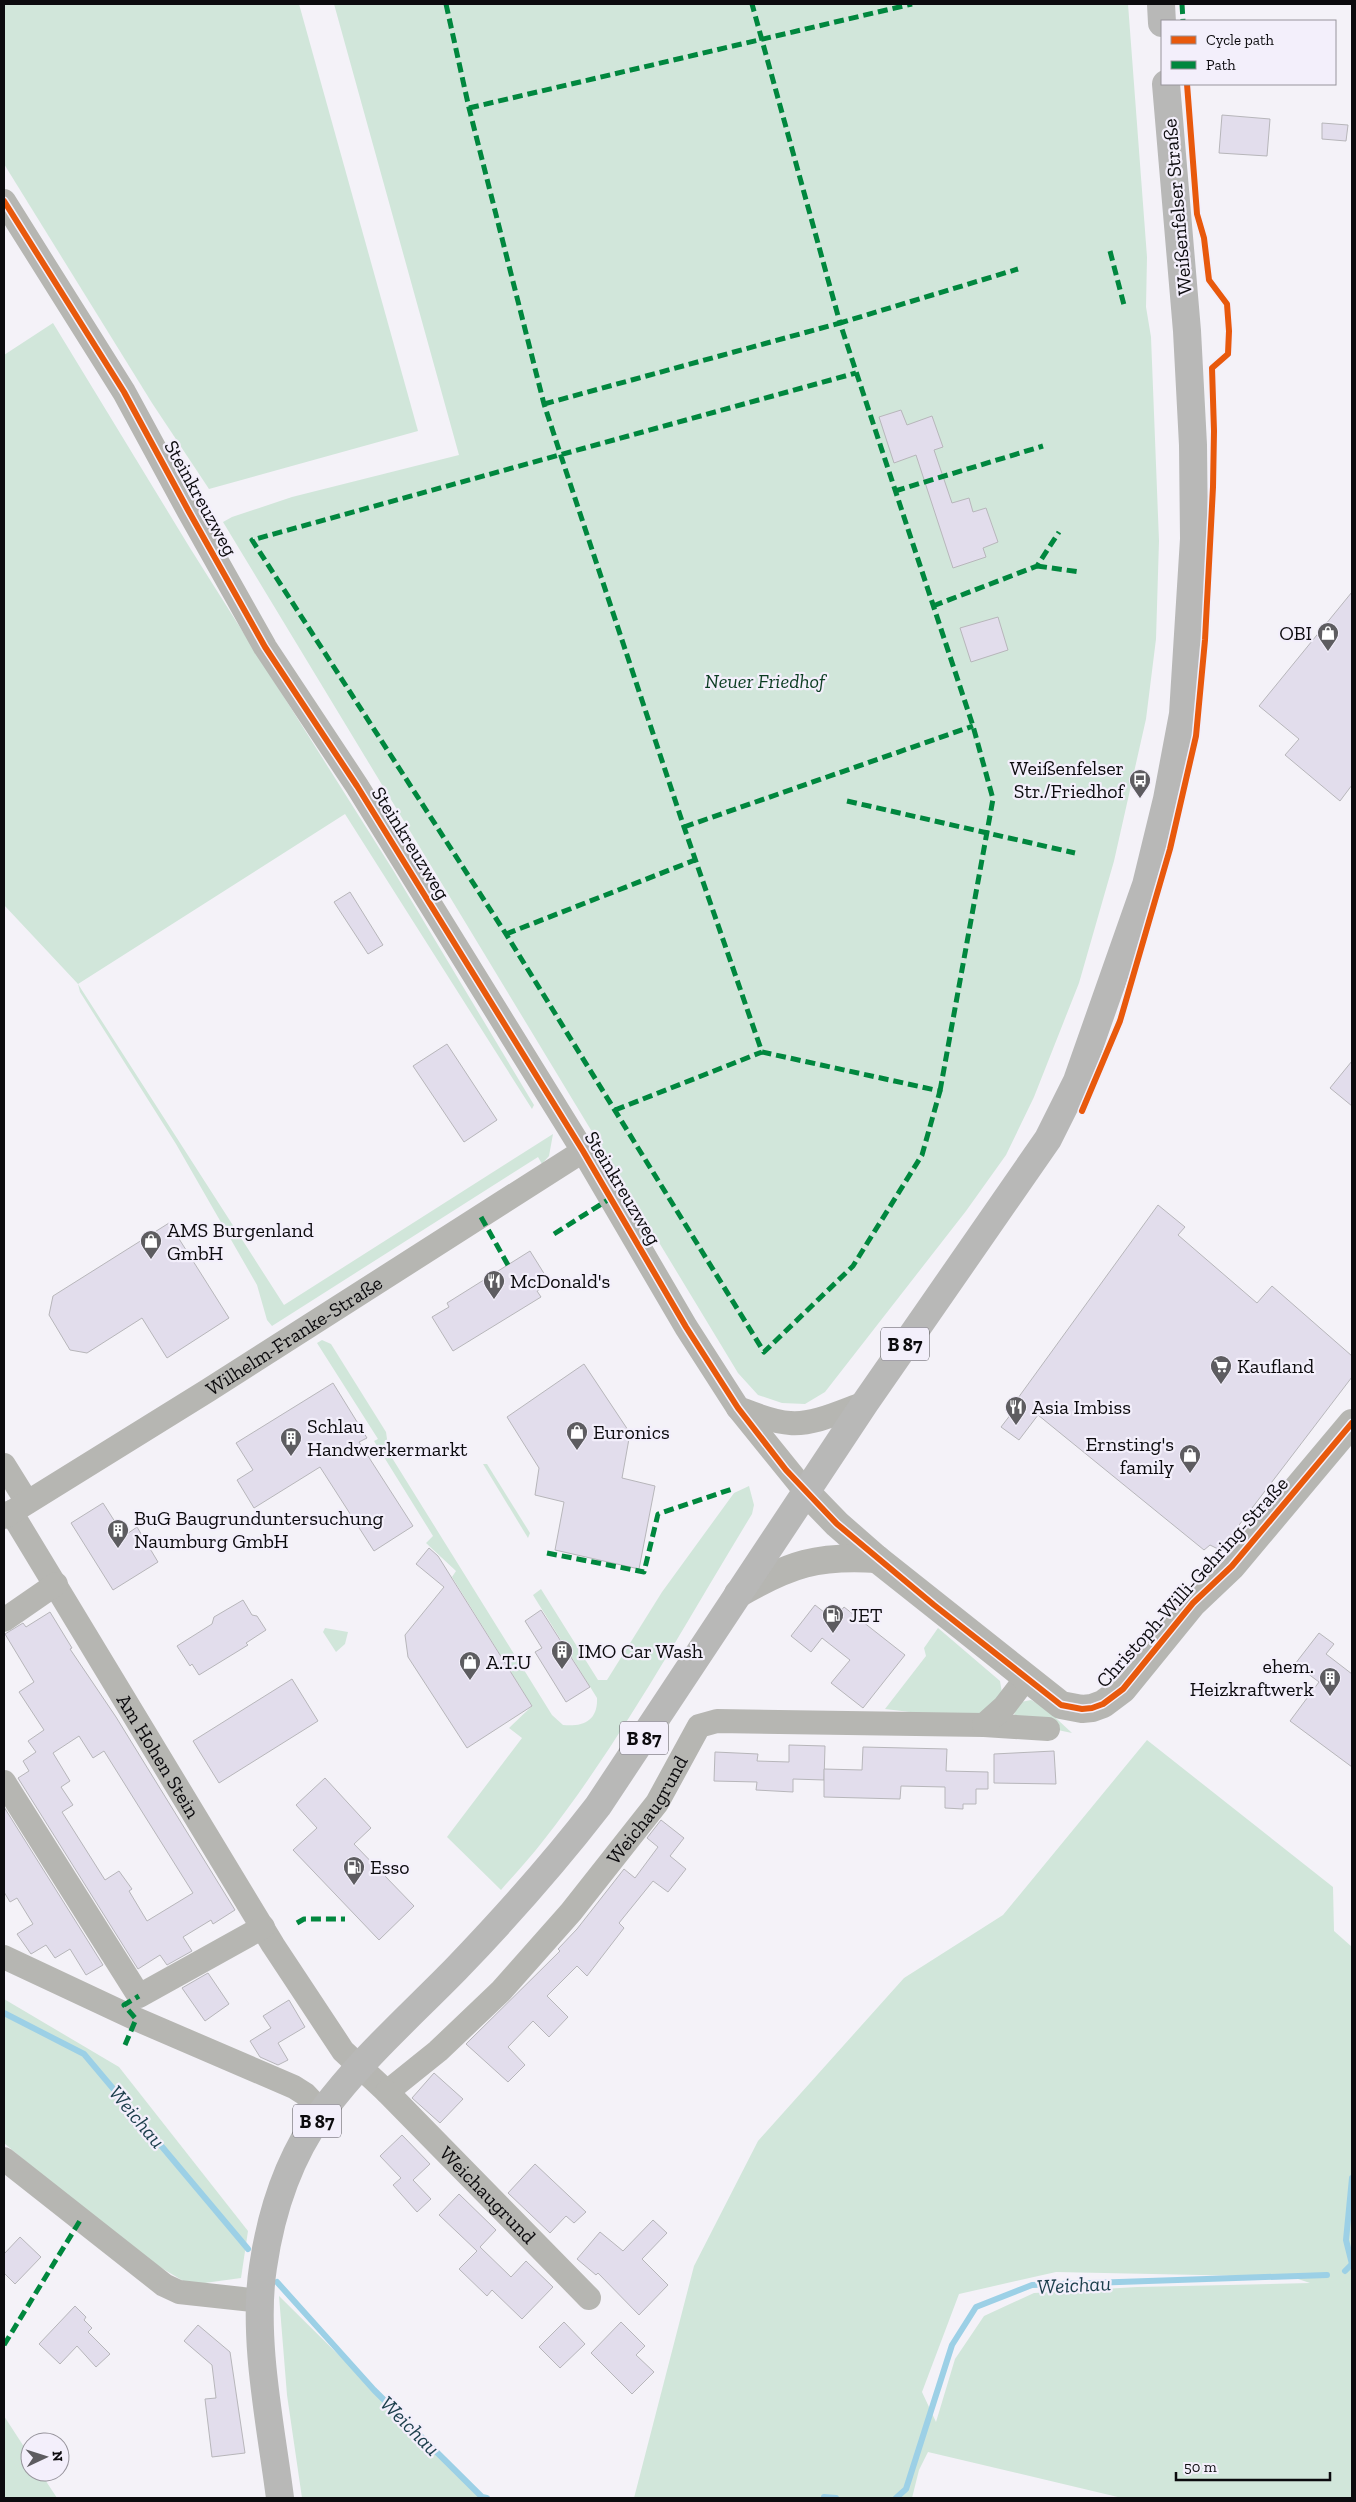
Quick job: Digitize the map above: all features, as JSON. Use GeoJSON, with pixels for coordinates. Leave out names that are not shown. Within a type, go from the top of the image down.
{"type":"FeatureCollection","features":[{"type":"Feature","properties":{"kind":"main road"},"geometry":{"type":"LineString","coordinates":[[1161,4],[1162,20]]}},
{"type":"Feature","properties":{"kind":"main road","name":"Weißenfelser Straße"},"geometry":{"type":"LineString","coordinates":[[865,1403],[1048,1139],[1077,1081],[1146,885],[1167,799],[1183,714],[1190,629],[1194,539],[1193,445],[1187,331],[1166,85]]}},
{"type":"Feature","properties":{"kind":"main road","name":"B 87"},"geometry":{"type":"LineString","coordinates":[[280,2498],[262,2349],[262,2268],[273,2215],[293,2162],[322,2112],[360,2068],[499,1924],[550,1868],[598,1806],[865,1403]]}},
{"type":"Feature","properties":{"kind":"street","name":"Steinkreuzweg"},"geometry":{"type":"LineString","coordinates":[[4,201],[124,392],[188,510],[266,646],[357,786],[583,1151],[686,1327],[738,1408],[806,1492]]}},
{"type":"Feature","properties":{"kind":"street","name":"Wilhelm-Franke-Straße"},"geometry":{"type":"LineString","coordinates":[[14,1510],[292,1337],[583,1151]]}},
{"type":"Feature","properties":{"kind":"street"},"geometry":{"type":"LineString","coordinates":[[738,1408],[774,1420],[791,1423],[815,1420],[865,1403]]}},
{"type":"Feature","properties":{"kind":"street","name":"Christoph-Willi-Gehring-Straße"},"geometry":{"type":"LineString","coordinates":[[806,1492],[837,1524],[877,1559],[1061,1705],[1072,1708],[1092,1708],[1114,1697],[1123,1689],[1193,1603],[1232,1566],[1352,1423]]}},
{"type":"Feature","properties":{"kind":"street","name":"Am Hohen Stein"},"geometry":{"type":"LineString","coordinates":[[4,1465],[14,1510],[56,1584],[263,1927],[343,2051],[360,2068]]}},
{"type":"Feature","properties":{"kind":"street"},"geometry":{"type":"LineString","coordinates":[[738,1594],[774,1575],[816,1560],[847,1557],[877,1559]]}},
{"type":"Feature","properties":{"kind":"street"},"geometry":{"type":"LineString","coordinates":[[4,1620],[56,1584]]}},
{"type":"Feature","properties":{"kind":"street"},"geometry":{"type":"LineString","coordinates":[[984,1725],[1004,1708],[1027,1677]]}},
{"type":"Feature","properties":{"kind":"street","name":"Weichaugrund"},"geometry":{"type":"LineString","coordinates":[[387,2092],[438,2051],[501,1991],[571,1912],[657,1803],[699,1726],[718,1721],[984,1725],[1048,1729]]}},
{"type":"Feature","properties":{"kind":"street"},"geometry":{"type":"LineString","coordinates":[[4,1782],[139,1996],[263,1927]]}},
{"type":"Feature","properties":{"kind":"street"},"geometry":{"type":"LineString","coordinates":[[4,1957],[136,2020],[294,2087],[322,2112]]}},
{"type":"Feature","properties":{"kind":"street","name":"Weichaugrund"},"geometry":{"type":"LineString","coordinates":[[360,2068],[387,2092],[589,2298]]}},
{"type":"Feature","properties":{"kind":"street"},"geometry":{"type":"LineString","coordinates":[[4,2159],[164,2285],[179,2292],[261,2301]]}},
{"type":"Feature","properties":{"kind":"green space"},"geometry":{"type":"Polygon","coordinates":[[[4,4],[299,4],[418,431],[209,489],[152,403],[4,164],[4,4]]]}},
{"type":"Feature","properties":{"kind":"green space","name":"Neuer Friedhof"},"geometry":{"type":"Polygon","coordinates":[[[334,4],[1128,4],[1147,257],[1146,307],[1151,337],[1159,541],[1156,639],[1146,719],[1114,861],[1079,983],[1034,1097],[1006,1155],[966,1211],[825,1392],[805,1404],[782,1403],[758,1395],[738,1373],[223,522],[232,517],[292,497],[459,455],[334,4]]]}},
{"type":"Feature","properties":{"kind":"green space"},"geometry":{"type":"Polygon","coordinates":[[[53,323],[190,548],[393,870],[534,1105],[532,1109],[345,814],[78,984],[4,905],[4,355],[53,323]]]}},
{"type":"Feature","properties":{"kind":"green space"},"geometry":{"type":"Polygon","coordinates":[[[78,984],[284,1305],[553,1134],[549,1156],[542,1164],[538,1157],[272,1326],[267,1320],[257,1285],[176,1144],[80,992],[78,984]]]}},
{"type":"Feature","properties":{"kind":"green space"},"geometry":{"type":"Polygon","coordinates":[[[322,1340],[331,1344],[386,1432],[389,1453],[552,1715],[563,1725],[577,1725],[592,1717],[597,1706],[597,1698],[533,1595],[541,1589],[598,1680],[607,1680],[662,1592],[734,1493],[749,1486],[754,1505],[752,1514],[652,1681],[572,1803],[501,1890],[447,1837],[522,1738],[509,1728],[532,1706],[452,1577],[456,1571],[426,1543],[433,1536],[374,1441],[378,1439],[317,1343],[322,1340]]]}},
{"type":"Feature","properties":{"kind":"green space"},"geometry":{"type":"Polygon","coordinates":[[[483,1464],[487,1464],[530,1533],[528,1538],[483,1464]]]}},
{"type":"Feature","properties":{"kind":"green space"},"geometry":{"type":"Polygon","coordinates":[[[325,1628],[348,1632],[345,1644],[336,1652],[323,1632],[325,1628]]]}},
{"type":"Feature","properties":{"kind":"green space"},"geometry":{"type":"Polygon","coordinates":[[[938,1628],[1000,1681],[1002,1693],[981,1717],[960,1718],[885,1709],[926,1656],[924,1648],[938,1628]]]}},
{"type":"Feature","properties":{"kind":"green space"},"geometry":{"type":"Polygon","coordinates":[[[1031,1700],[1044,1707],[1072,1733],[1015,1721],[1014,1710],[1021,1702],[1031,1700]]]}},
{"type":"Feature","properties":{"kind":"green space"},"geometry":{"type":"Polygon","coordinates":[[[1147,1740],[1333,1887],[1334,1931],[1352,1947],[1352,2498],[1122,2498],[928,2452],[919,2470],[912,2498],[634,2498],[694,2266],[758,2141],[904,1978],[1003,1915],[1147,1740]],[[1056,2272],[959,2294],[922,2392],[936,2422],[955,2359],[984,2316],[1034,2293],[1137,2287],[1310,2283],[1292,2277],[1056,2272]]]}},
{"type":"Feature","properties":{"kind":"green space"},"geometry":{"type":"Polygon","coordinates":[[[4,1999],[119,2067],[248,2231],[241,2278],[190,2285],[128,2248],[4,2143],[4,1999]]]}},
{"type":"Feature","properties":{"kind":"green space"},"geometry":{"type":"Polygon","coordinates":[[[279,2296],[482,2497],[487,2498],[302,2498],[287,2395],[279,2296]]]}},
{"type":"Feature","properties":{"kind":"green space"},"geometry":{"type":"Polygon","coordinates":[[[4,2416],[20,2441],[20,2482],[47,2482],[57,2498],[4,2498],[4,2416]]]}},
{"type":"Feature","properties":{"kind":"building"},"geometry":{"type":"Polygon","coordinates":[[[1222,115],[1270,119],[1267,156],[1219,153],[1222,115]]]}},
{"type":"Feature","properties":{"kind":"building"},"geometry":{"type":"Polygon","coordinates":[[[1322,123],[1348,125],[1346,141],[1322,139],[1322,123]]]}},
{"type":"Feature","properties":{"kind":"building"},"geometry":{"type":"Polygon","coordinates":[[[901,410],[907,425],[932,416],[943,447],[934,450],[952,503],[969,498],[973,512],[986,508],[998,542],[983,548],[986,557],[953,568],[916,455],[894,463],[879,417],[901,410]]]}},
{"type":"Feature","properties":{"kind":"building","name":"OBI"},"geometry":{"type":"Polygon","coordinates":[[[1352,592],[1352,785],[1340,801],[1285,755],[1299,739],[1259,706],[1352,592]]]}},
{"type":"Feature","properties":{"kind":"building"},"geometry":{"type":"Polygon","coordinates":[[[998,617],[1008,650],[971,662],[960,628],[998,617]]]}},
{"type":"Feature","properties":{"kind":"building"},"geometry":{"type":"Polygon","coordinates":[[[350,892],[383,945],[368,954],[334,902],[350,892]]]}},
{"type":"Feature","properties":{"kind":"building"},"geometry":{"type":"Polygon","coordinates":[[[447,1044],[497,1120],[464,1142],[413,1066],[447,1044]]]}},
{"type":"Feature","properties":{"kind":"building"},"geometry":{"type":"Polygon","coordinates":[[[1352,1061],[1352,1106],[1330,1088],[1352,1061]]]}},
{"type":"Feature","properties":{"kind":"building"},"geometry":{"type":"Polygon","coordinates":[[[1158,1205],[1185,1227],[1178,1235],[1257,1303],[1272,1286],[1352,1356],[1352,1377],[1220,1550],[1210,1545],[1204,1550],[1038,1415],[1019,1440],[1001,1427],[1021,1401],[1018,1398],[1158,1205]]]}},
{"type":"Feature","properties":{"kind":"building","name":"AMS Burgenland GmbH"},"geometry":{"type":"Polygon","coordinates":[[[169,1223],[229,1318],[167,1358],[142,1318],[87,1353],[70,1350],[49,1315],[53,1296],[169,1223]]]}},
{"type":"Feature","properties":{"kind":"building","name":"McDonald's"},"geometry":{"type":"Polygon","coordinates":[[[530,1251],[550,1283],[537,1291],[541,1297],[453,1351],[432,1317],[449,1307],[447,1303],[530,1251]]]}},
{"type":"Feature","properties":{"kind":"building","name":"Euronics"},"geometry":{"type":"Polygon","coordinates":[[[584,1364],[630,1433],[622,1478],[655,1486],[639,1569],[555,1550],[564,1502],[535,1495],[539,1468],[507,1417],[584,1364]]]}},
{"type":"Feature","properties":{"kind":"building","name":"Schlau Handwerkermarkt"},"geometry":{"type":"Polygon","coordinates":[[[333,1383],[367,1438],[359,1442],[413,1526],[374,1551],[320,1467],[254,1508],[237,1480],[253,1470],[236,1443],[333,1383]]]}},
{"type":"Feature","properties":{"kind":"building","name":"BuG Baugrunduntersuchung Naumburg GmbH"},"geometry":{"type":"Polygon","coordinates":[[[103,1503],[124,1536],[137,1527],[158,1562],[113,1590],[71,1523],[103,1503]]]}},
{"type":"Feature","properties":{"kind":"building","name":"A.T.U"},"geometry":{"type":"Polygon","coordinates":[[[429,1548],[438,1556],[532,1706],[467,1748],[408,1657],[405,1635],[444,1587],[416,1564],[429,1548]]]}},
{"type":"Feature","properties":{"kind":"building"},"geometry":{"type":"Polygon","coordinates":[[[243,1600],[252,1615],[257,1616],[266,1630],[246,1643],[248,1645],[199,1675],[192,1664],[190,1666],[177,1646],[212,1624],[214,1617],[243,1600]]]}},
{"type":"Feature","properties":{"kind":"building"},"geometry":{"type":"Polygon","coordinates":[[[815,1605],[834,1620],[844,1607],[905,1655],[863,1708],[831,1683],[850,1660],[822,1638],[811,1652],[791,1636],[815,1605]]]}},
{"type":"Feature","properties":{"kind":"building","name":"IMO Car Wash"},"geometry":{"type":"Polygon","coordinates":[[[541,1610],[590,1687],[566,1702],[535,1652],[542,1648],[525,1621],[541,1610]]]}},
{"type":"Feature","properties":{"kind":"building"},"geometry":{"type":"Polygon","coordinates":[[[50,1612],[72,1648],[70,1649],[116,1717],[235,1910],[213,1924],[211,1920],[183,1937],[192,1951],[167,1965],[160,1955],[138,1969],[18,1778],[29,1771],[23,1761],[36,1752],[28,1741],[44,1730],[19,1692],[34,1682],[5,1634],[23,1623],[26,1627],[50,1612]],[[79,1736],[53,1753],[70,1781],[61,1787],[73,1805],[62,1812],[105,1880],[119,1871],[132,1889],[129,1891],[147,1921],[193,1893],[104,1751],[93,1758],[79,1736]]]}},
{"type":"Feature","properties":{"kind":"building","name":"ehem. Heizkraftwerk"},"geometry":{"type":"Polygon","coordinates":[[[1319,1633],[1334,1644],[1326,1654],[1352,1674],[1352,1767],[1290,1721],[1319,1682],[1295,1664],[1319,1633]]]}},
{"type":"Feature","properties":{"kind":"building"},"geometry":{"type":"Polygon","coordinates":[[[292,1679],[318,1721],[219,1783],[193,1741],[292,1679]]]}},
{"type":"Feature","properties":{"kind":"building"},"geometry":{"type":"Polygon","coordinates":[[[789,1745],[825,1746],[824,1780],[793,1779],[793,1792],[756,1790],[757,1782],[714,1781],[715,1752],[758,1754],[757,1761],[789,1762],[789,1745]]]}},
{"type":"Feature","properties":{"kind":"building"},"geometry":{"type":"Polygon","coordinates":[[[863,1747],[947,1749],[946,1771],[988,1772],[988,1789],[976,1789],[976,1804],[963,1804],[963,1809],[945,1808],[945,1787],[901,1786],[900,1799],[824,1797],[824,1769],[862,1770],[863,1747]]]}},
{"type":"Feature","properties":{"kind":"building"},"geometry":{"type":"Polygon","coordinates":[[[1054,1751],[1056,1784],[994,1783],[994,1754],[1054,1751]]]}},
{"type":"Feature","properties":{"kind":"building"},"geometry":{"type":"Polygon","coordinates":[[[325,1778],[371,1828],[354,1844],[414,1906],[379,1940],[293,1850],[317,1828],[296,1805],[325,1778]]]}},
{"type":"Feature","properties":{"kind":"building"},"geometry":{"type":"Polygon","coordinates":[[[4,1807],[103,1965],[86,1975],[70,1949],[55,1958],[46,1945],[31,1954],[17,1934],[33,1924],[17,1898],[10,1902],[4,1892],[4,1807]]]}},
{"type":"Feature","properties":{"kind":"building"},"geometry":{"type":"Polygon","coordinates":[[[661,1820],[684,1838],[670,1856],[686,1869],[668,1892],[653,1881],[619,1923],[624,1928],[587,1976],[577,1966],[547,1996],[568,2017],[549,2037],[533,2021],[508,2047],[525,2065],[508,2082],[466,2044],[560,1951],[558,1949],[577,1929],[624,1869],[635,1878],[658,1847],[647,1838],[661,1820]]]}},
{"type":"Feature","properties":{"kind":"building"},"geometry":{"type":"Polygon","coordinates":[[[208,1973],[229,2004],[205,2021],[182,1988],[208,1973]]]}},
{"type":"Feature","properties":{"kind":"building"},"geometry":{"type":"Polygon","coordinates":[[[289,2000],[305,2027],[278,2043],[288,2060],[278,2065],[260,2057],[250,2041],[271,2028],[263,2016],[289,2000]]]}},
{"type":"Feature","properties":{"kind":"building"},"geometry":{"type":"Polygon","coordinates":[[[434,2073],[463,2099],[440,2123],[412,2098],[434,2073]]]}},
{"type":"Feature","properties":{"kind":"building"},"geometry":{"type":"Polygon","coordinates":[[[402,2135],[430,2164],[413,2180],[431,2199],[417,2212],[393,2185],[401,2178],[380,2156],[402,2135]]]}},
{"type":"Feature","properties":{"kind":"building"},"geometry":{"type":"Polygon","coordinates":[[[535,2164],[586,2212],[574,2223],[566,2216],[550,2233],[508,2193],[535,2164]]]}},
{"type":"Feature","properties":{"kind":"building"},"geometry":{"type":"Polygon","coordinates":[[[459,2194],[496,2230],[480,2247],[511,2277],[526,2261],[553,2287],[522,2319],[492,2290],[487,2296],[459,2269],[477,2251],[439,2215],[459,2194]]]}},
{"type":"Feature","properties":{"kind":"building"},"geometry":{"type":"Polygon","coordinates":[[[653,2220],[667,2233],[642,2259],[668,2285],[639,2315],[598,2273],[596,2275],[577,2259],[600,2232],[623,2251],[653,2220]]]}},
{"type":"Feature","properties":{"kind":"building"},"geometry":{"type":"Polygon","coordinates":[[[20,2237],[41,2257],[15,2284],[4,2273],[4,2254],[20,2237]]]}},
{"type":"Feature","properties":{"kind":"building"},"geometry":{"type":"Polygon","coordinates":[[[75,2306],[86,2317],[84,2320],[92,2328],[88,2332],[110,2354],[96,2367],[77,2346],[60,2364],[39,2344],[75,2306]]]}},
{"type":"Feature","properties":{"kind":"building"},"geometry":{"type":"Polygon","coordinates":[[[564,2322],[585,2344],[560,2368],[539,2347],[564,2322]]]}},
{"type":"Feature","properties":{"kind":"building"},"geometry":{"type":"Polygon","coordinates":[[[621,2322],[645,2346],[636,2355],[654,2372],[632,2394],[591,2353],[621,2322]]]}},
{"type":"Feature","properties":{"kind":"building"},"geometry":{"type":"Polygon","coordinates":[[[198,2325],[230,2352],[245,2453],[212,2457],[205,2399],[216,2398],[212,2365],[184,2341],[198,2325]]]}},
{"type":"Feature","properties":{"kind":"waterway","name":"Weichau"},"geometry":{"type":"LineString","coordinates":[[4,2013],[84,2054],[248,2249]]}},
{"type":"Feature","properties":{"kind":"waterway"},"geometry":{"type":"LineString","coordinates":[[1352,2178],[1346,2240],[1352,2264]]}},
{"type":"Feature","properties":{"kind":"waterway","name":"Weichau"},"geometry":{"type":"LineString","coordinates":[[1345,2271],[1352,2264]]}},
{"type":"Feature","properties":{"kind":"waterway","name":"Weichau"},"geometry":{"type":"LineString","coordinates":[[896,2498],[906,2489],[952,2345],[976,2307],[1032,2285],[1327,2275]]}},
{"type":"Feature","properties":{"kind":"waterway","name":"Weichau"},"geometry":{"type":"LineString","coordinates":[[277,2282],[374,2390],[482,2497],[487,2498]]}},
{"type":"Feature","properties":{"kind":"waterway","name":"Weichau"},"geometry":{"type":"LineString","coordinates":[[824,2497],[836,2498]]}},
{"type":"Feature","properties":{"kind":"marked path"},"geometry":{"type":"LineString","coordinates":[[446,4],[469,108],[544,404],[561,456],[684,827],[762,1052],[940,1091],[922,1155],[853,1266],[764,1352],[506,934],[252,540],[856,373]]}},
{"type":"Feature","properties":{"kind":"marked path"},"geometry":{"type":"LineString","coordinates":[[544,404],[840,323],[752,4]]}},
{"type":"Feature","properties":{"kind":"marked path"},"geometry":{"type":"LineString","coordinates":[[469,108],[912,4]]}},
{"type":"Feature","properties":{"kind":"marked path"},"geometry":{"type":"LineString","coordinates":[[1182,4],[1183,20]]}},
{"type":"Feature","properties":{"kind":"marked path"},"geometry":{"type":"LineString","coordinates":[[1110,251],[1125,309]]}},
{"type":"Feature","properties":{"kind":"marked path"},"geometry":{"type":"LineString","coordinates":[[940,1091],[993,799],[973,726],[840,323],[1018,269]]}},
{"type":"Feature","properties":{"kind":"marked path"},"geometry":{"type":"LineString","coordinates":[[895,491],[1043,446]]}},
{"type":"Feature","properties":{"kind":"marked path"},"geometry":{"type":"LineString","coordinates":[[933,606],[1037,566],[1059,532]]}},
{"type":"Feature","properties":{"kind":"marked path"},"geometry":{"type":"LineString","coordinates":[[1037,566],[1080,572]]}},
{"type":"Feature","properties":{"kind":"marked path"},"geometry":{"type":"LineString","coordinates":[[684,827],[973,726]]}},
{"type":"Feature","properties":{"kind":"marked path"},"geometry":{"type":"LineString","coordinates":[[847,801],[1075,853]]}},
{"type":"Feature","properties":{"kind":"marked path"},"geometry":{"type":"LineString","coordinates":[[506,934],[695,860]]}},
{"type":"Feature","properties":{"kind":"marked path"},"geometry":{"type":"LineString","coordinates":[[615,1110],[762,1052]]}},
{"type":"Feature","properties":{"kind":"marked path"},"geometry":{"type":"LineString","coordinates":[[554,1234],[611,1198]]}},
{"type":"Feature","properties":{"kind":"marked path"},"geometry":{"type":"LineString","coordinates":[[481,1217],[508,1265]]}},
{"type":"Feature","properties":{"kind":"marked path"},"geometry":{"type":"LineString","coordinates":[[547,1553],[644,1572],[658,1514],[732,1489]]}},
{"type":"Feature","properties":{"kind":"marked path"},"geometry":{"type":"LineString","coordinates":[[297,1923],[304,1919],[345,1919]]}},
{"type":"Feature","properties":{"kind":"marked path"},"geometry":{"type":"LineString","coordinates":[[125,2045],[136,2019],[124,2005],[139,1996]]}},
{"type":"Feature","properties":{"kind":"marked path"},"geometry":{"type":"LineString","coordinates":[[4,2345],[81,2219]]}},
{"type":"Feature","properties":{"kind":"cycle path"},"geometry":{"type":"LineString","coordinates":[[1082,1111],[1120,1021],[1170,849],[1196,736],[1205,640],[1213,487],[1212,368],[1228,354],[1229,331],[1227,304],[1209,280],[1204,238],[1197,214],[1187,85]]}},
{"type":"Feature","properties":{"kind":"cycle path"},"geometry":{"type":"LineString","coordinates":[[4,201],[124,392],[265,647],[357,786],[583,1151],[686,1327],[738,1408],[786,1470],[837,1524],[934,1605],[1061,1705],[1082,1709],[1092,1708],[1103,1704],[1123,1689],[1193,1603],[1232,1566],[1352,1423]]}},
{"type":"Feature","properties":{"kind":"place","name":"OBI"},"geometry":{"type":"Point","coordinates":[1328,652]}},
{"type":"Feature","properties":{"kind":"place","name":"Weißenfelser Str./Friedhof"},"geometry":{"type":"Point","coordinates":[1140,799]}},
{"type":"Feature","properties":{"kind":"place","name":"AMS Burgenland GmbH"},"geometry":{"type":"Point","coordinates":[151,1260]}},
{"type":"Feature","properties":{"kind":"place","name":"McDonald's"},"geometry":{"type":"Point","coordinates":[494,1300]}},
{"type":"Feature","properties":{"kind":"place","name":"Kaufland"},"geometry":{"type":"Point","coordinates":[1221,1385]}},
{"type":"Feature","properties":{"kind":"place","name":"Asia Imbiss"},"geometry":{"type":"Point","coordinates":[1016,1426]}},
{"type":"Feature","properties":{"kind":"place","name":"Euronics"},"geometry":{"type":"Point","coordinates":[577,1451]}},
{"type":"Feature","properties":{"kind":"place","name":"Schlau Handwerkermarkt"},"geometry":{"type":"Point","coordinates":[291,1457]}},
{"type":"Feature","properties":{"kind":"place","name":"Ernsting's family"},"geometry":{"type":"Point","coordinates":[1190,1474]}},
{"type":"Feature","properties":{"kind":"place","name":"BuG Baugrunduntersuchung Naumburg GmbH"},"geometry":{"type":"Point","coordinates":[118,1549]}},
{"type":"Feature","properties":{"kind":"place","name":"JET"},"geometry":{"type":"Point","coordinates":[833,1634]}},
{"type":"Feature","properties":{"kind":"place","name":"IMO Car Wash"},"geometry":{"type":"Point","coordinates":[562,1670]}},
{"type":"Feature","properties":{"kind":"place","name":"A.T.U"},"geometry":{"type":"Point","coordinates":[470,1681]}},
{"type":"Feature","properties":{"kind":"place","name":"ehem. Heizkraftwerk"},"geometry":{"type":"Point","coordinates":[1330,1697]}},
{"type":"Feature","properties":{"kind":"place","name":"Esso"},"geometry":{"type":"Point","coordinates":[354,1886]}}]}
